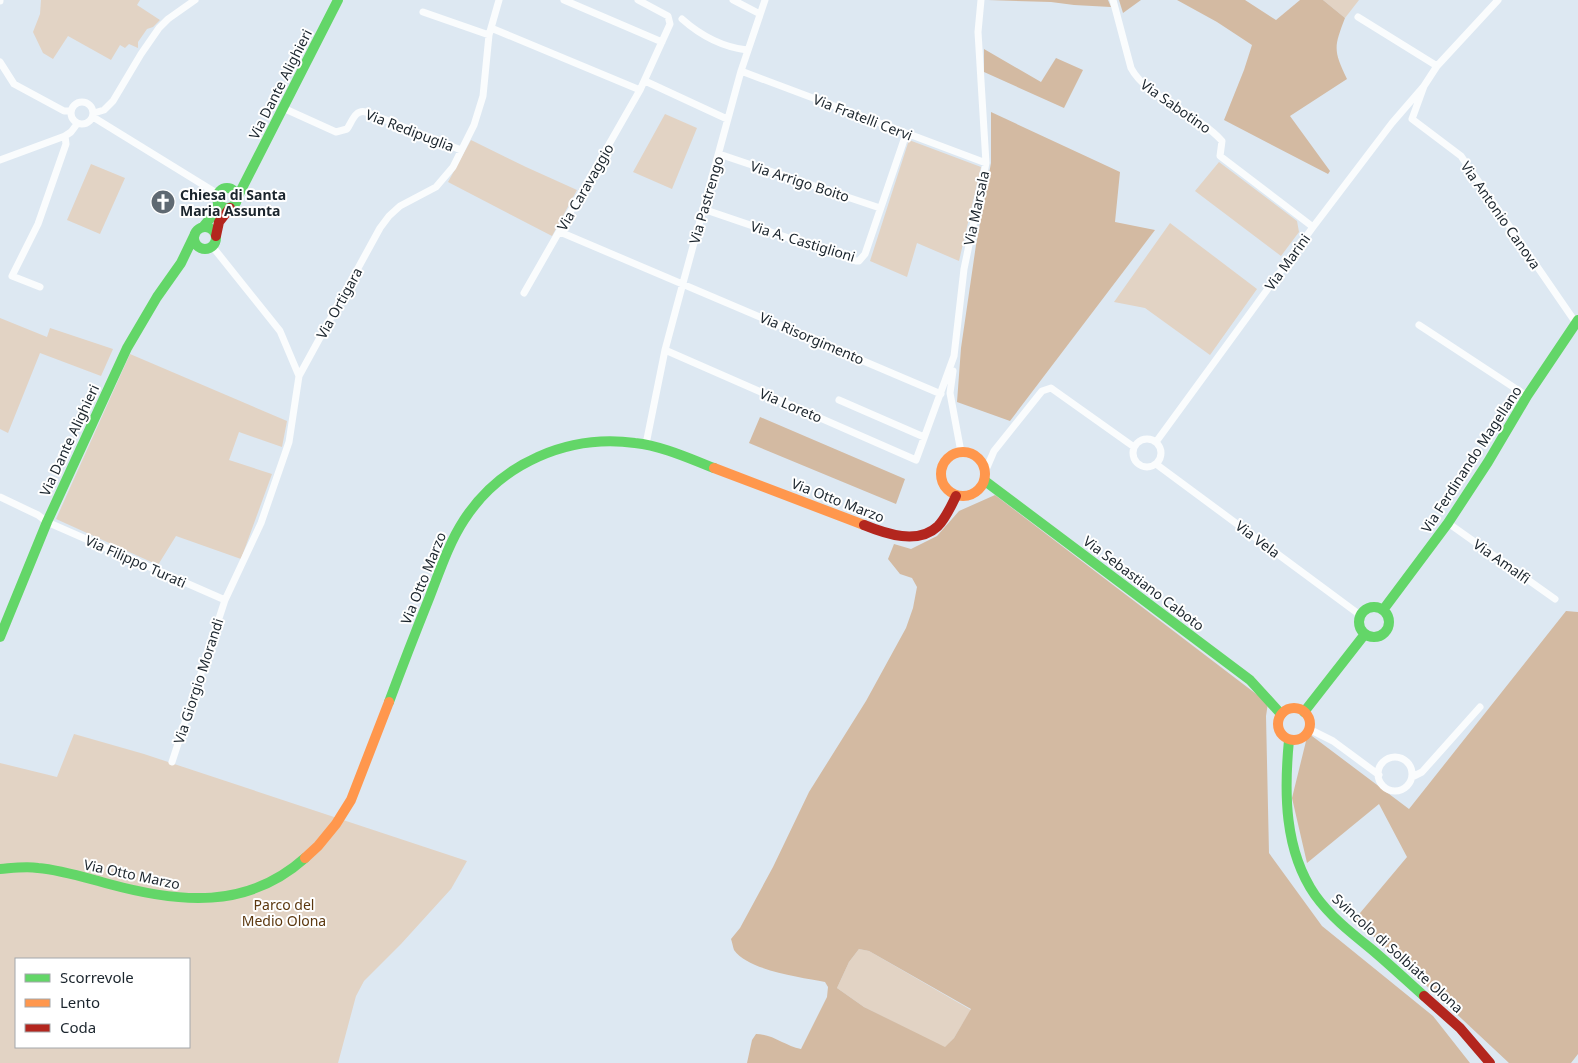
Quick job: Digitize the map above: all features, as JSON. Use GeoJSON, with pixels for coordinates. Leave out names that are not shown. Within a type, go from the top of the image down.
{"type":"FeatureCollection","features":[{"type":"Feature","properties":{"kind":"street","name":"Via Dante Alighieri"},"geometry":{"type":"LineString","coordinates":[[181,263],[192,253],[210,243],[222,216],[233,204],[260,154],[338,0]]}},
{"type":"Feature","properties":{"kind":"street","name":"Via Ortigara"},"geometry":{"type":"LineString","coordinates":[[224,600],[261,523],[289,442],[299,376],[380,228],[400,206],[436,187],[453,167],[474,125],[483,96],[490,31],[500,0]]}},
{"type":"Feature","properties":{"kind":"street"},"geometry":{"type":"LineString","coordinates":[[564,0],[662,42]]}},
{"type":"Feature","properties":{"kind":"street","name":"Via Caravaggio"},"geometry":{"type":"LineString","coordinates":[[524,293],[645,81],[670,24],[668,16],[638,0]]}},
{"type":"Feature","properties":{"kind":"street"},"geometry":{"type":"LineString","coordinates":[[733,0],[760,14]]}},
{"type":"Feature","properties":{"kind":"street","name":"Via Pastrengo"},"geometry":{"type":"LineString","coordinates":[[646,444],[665,350],[727,119],[747,50],[765,0]]}},
{"type":"Feature","properties":{"kind":"street","name":"Via Marsala"},"geometry":{"type":"LineString","coordinates":[[961,452],[950,393],[964,269],[986,163],[978,32],[981,0]]}},
{"type":"Feature","properties":{"kind":"street","name":"Via Sabotino"},"geometry":{"type":"LineString","coordinates":[[1113,0],[1131,68],[1135,76],[1147,88],[1212,130],[1222,141],[1220,156],[1313,227]]}},
{"type":"Feature","properties":{"kind":"street","name":"Via Antonio Canova"},"geometry":{"type":"LineString","coordinates":[[1498,0],[1437,66],[1424,86],[1412,119],[1461,156],[1577,322]]}},
{"type":"Feature","properties":{"kind":"street"},"geometry":{"type":"LineString","coordinates":[[192,1],[159,28],[113,101],[104,110],[93,115],[88,123],[80,125],[72,119],[71,111],[75,104],[83,102],[90,105],[93,115],[221,195],[224,208],[233,204],[233,191],[221,195]]}},
{"type":"Feature","properties":{"kind":"street"},"geometry":{"type":"LineString","coordinates":[[423,12],[490,31],[640,90]]}},
{"type":"Feature","properties":{"kind":"street"},"geometry":{"type":"LineString","coordinates":[[1358,17],[1437,66]]}},
{"type":"Feature","properties":{"kind":"street"},"geometry":{"type":"LineString","coordinates":[[682,19],[700,34],[711,40],[747,50]]}},
{"type":"Feature","properties":{"kind":"street"},"geometry":{"type":"LineString","coordinates":[[0,62],[14,84],[64,111],[71,111]]}},
{"type":"Feature","properties":{"kind":"street","name":"Via Fratelli Cervi"},"geometry":{"type":"LineString","coordinates":[[741,71],[986,163]]}},
{"type":"Feature","properties":{"kind":"street"},"geometry":{"type":"LineString","coordinates":[[645,81],[727,119]]}},
{"type":"Feature","properties":{"kind":"street","name":"Via Marini"},"geometry":{"type":"LineString","coordinates":[[1156,442],[1313,227],[1392,123],[1424,86]]}},
{"type":"Feature","properties":{"kind":"street","name":"Via Redipuglia"},"geometry":{"type":"LineString","coordinates":[[283,108],[336,132],[347,129],[355,116],[361,111],[461,150]]}},
{"type":"Feature","properties":{"kind":"street"},"geometry":{"type":"LineString","coordinates":[[0,160],[65,136],[77,124]]}},
{"type":"Feature","properties":{"kind":"street","name":"Via A. Castiglioni"},"geometry":{"type":"LineString","coordinates":[[703,209],[856,261],[862,259],[906,134]]}},
{"type":"Feature","properties":{"kind":"street"},"geometry":{"type":"LineString","coordinates":[[40,287],[12,276],[38,224],[66,144],[65,136]]}},
{"type":"Feature","properties":{"kind":"street","name":"Via Arrigo Boito"},"geometry":{"type":"LineString","coordinates":[[719,154],[880,208]]}},
{"type":"Feature","properties":{"kind":"street"},"geometry":{"type":"LineString","coordinates":[[221,195],[245,180]]}},
{"type":"Feature","properties":{"kind":"street","name":"Via Dante Alighieri"},"geometry":{"type":"LineString","coordinates":[[0,637],[47,522],[136,330],[181,263],[199,231],[218,209],[221,195]]}},
{"type":"Feature","properties":{"kind":"street"},"geometry":{"type":"LineString","coordinates":[[210,243],[197,244],[199,231],[212,229],[210,243],[280,331],[299,376]]}},
{"type":"Feature","properties":{"kind":"street","name":"Via Risorgimento"},"geometry":{"type":"LineString","coordinates":[[560,232],[941,394]]}},
{"type":"Feature","properties":{"kind":"street","name":"Via Ferdinando Magellano"},"geometry":{"type":"LineString","coordinates":[[1383,610],[1448,523],[1488,462],[1526,396],[1577,322]]}},
{"type":"Feature","properties":{"kind":"street"},"geometry":{"type":"LineString","coordinates":[[1419,325],[1526,396]]}},
{"type":"Feature","properties":{"kind":"street","name":"Via Loreto"},"geometry":{"type":"LineString","coordinates":[[665,350],[916,460]]}},
{"type":"Feature","properties":{"kind":"street","name":"Via Marsala"},"geometry":{"type":"LineString","coordinates":[[916,460],[954,356]]}},
{"type":"Feature","properties":{"kind":"street","name":"Via Vela"},"geometry":{"type":"LineString","coordinates":[[985,476],[994,452],[1042,391],[1051,388],[1134,447],[1133,457],[1138,465],[1147,468],[1156,464],[1360,615]]}},
{"type":"Feature","properties":{"kind":"street"},"geometry":{"type":"LineString","coordinates":[[839,400],[924,437]]}},
{"type":"Feature","properties":{"kind":"street"},"geometry":{"type":"LineString","coordinates":[[1134,447],[1144,439],[1156,442],[1161,451],[1161,456],[1156,464]]}},
{"type":"Feature","properties":{"kind":"street","name":"Via Otto Marzo"},"geometry":{"type":"LineString","coordinates":[[0,869],[41,867],[154,894],[191,899],[216,898],[240,893],[264,885],[286,873],[315,850],[332,832],[345,811],[356,788],[459,527],[474,504],[504,476],[526,461],[551,450],[577,443],[604,440],[646,444],[670,451],[891,534],[907,536],[918,535],[937,527],[956,496]]}},
{"type":"Feature","properties":{"kind":"street"},"geometry":{"type":"LineString","coordinates":[[961,452],[974,455],[980,459],[985,476],[977,492],[964,497],[956,496],[944,487],[940,472],[947,458],[961,452]]}},
{"type":"Feature","properties":{"kind":"street","name":"Via Sebastiano Caboto"},"geometry":{"type":"LineString","coordinates":[[985,476],[1250,680],[1281,714]]}},
{"type":"Feature","properties":{"kind":"street","name":"Via Filippo Turati"},"geometry":{"type":"LineString","coordinates":[[0,497],[47,522],[224,600]]}},
{"type":"Feature","properties":{"kind":"street","name":"Via Amalfi"},"geometry":{"type":"LineString","coordinates":[[1448,523],[1556,599]]}},
{"type":"Feature","properties":{"kind":"street","name":"Via Giorgio Morandi"},"geometry":{"type":"LineString","coordinates":[[172,762],[224,600]]}},
{"type":"Feature","properties":{"kind":"street"},"geometry":{"type":"LineString","coordinates":[[1370,606],[1380,607],[1383,610],[1387,614],[1389,624],[1384,633],[1374,637],[1365,634],[1359,628],[1360,615],[1366,608],[1370,606]]}},
{"type":"Feature","properties":{"kind":"street"},"geometry":{"type":"LineString","coordinates":[[1304,712],[1365,634]]}},
{"type":"Feature","properties":{"kind":"street"},"geometry":{"type":"LineString","coordinates":[[1412,777],[1410,766],[1402,758],[1397,757],[1386,760],[1382,764],[1379,774],[1382,784],[1392,790],[1407,786],[1412,777],[1422,772],[1480,707]]}},
{"type":"Feature","properties":{"kind":"street"},"geometry":{"type":"LineString","coordinates":[[1290,709],[1304,712],[1309,720],[1307,733],[1299,740],[1289,740],[1281,734],[1278,724],[1281,714],[1290,709]]}},
{"type":"Feature","properties":{"kind":"street"},"geometry":{"type":"LineString","coordinates":[[1309,729],[1332,741],[1379,774]]}},
{"type":"Feature","properties":{"kind":"street","name":"Svincolo di Solbiate Olona"},"geometry":{"type":"LineString","coordinates":[[1289,740],[1285,770],[1285,793],[1290,829],[1294,851],[1310,888],[1339,922],[1448,1016],[1490,1063]]}},
{"type":"Feature","properties":{"kind":"green space"},"geometry":{"type":"Polygon","coordinates":[[[41,0],[140,0],[137,5],[160,20],[153,27],[147,29],[138,42],[138,48],[129,44],[125,48],[120,45],[111,60],[68,36],[53,59],[43,53],[33,32],[40,14],[41,0]]]}},
{"type":"Feature","properties":{"kind":"green space"},"geometry":{"type":"Polygon","coordinates":[[[1323,0],[1359,0],[1345,18],[1323,0]]]}},
{"type":"Feature","properties":{"kind":"green space"},"geometry":{"type":"Polygon","coordinates":[[[665,114],[697,128],[672,189],[633,172],[665,114]]]}},
{"type":"Feature","properties":{"kind":"green space"},"geometry":{"type":"Polygon","coordinates":[[[471,140],[577,190],[552,236],[448,182],[471,140]]]}},
{"type":"Feature","properties":{"kind":"green space"},"geometry":{"type":"Polygon","coordinates":[[[909,140],[981,167],[959,261],[917,243],[907,277],[870,261],[909,140]]]}},
{"type":"Feature","properties":{"kind":"green space"},"geometry":{"type":"Polygon","coordinates":[[[1219,162],[1297,221],[1299,232],[1281,256],[1195,191],[1219,162]]]}},
{"type":"Feature","properties":{"kind":"green space"},"geometry":{"type":"Polygon","coordinates":[[[91,164],[125,178],[100,234],[67,220],[91,164]]]}},
{"type":"Feature","properties":{"kind":"green space"},"geometry":{"type":"Polygon","coordinates":[[[1170,223],[1257,289],[1210,355],[1145,308],[1114,302],[1170,223]]]}},
{"type":"Feature","properties":{"kind":"green space"},"geometry":{"type":"Polygon","coordinates":[[[0,318],[47,337],[50,328],[113,349],[101,376],[40,353],[8,433],[0,429],[0,318]]]}},
{"type":"Feature","properties":{"kind":"green space"},"geometry":{"type":"Polygon","coordinates":[[[130,354],[287,421],[282,447],[239,432],[229,460],[272,474],[241,559],[176,536],[158,565],[56,519],[130,354]]]}},
{"type":"Feature","properties":{"kind":"green space","name":"Parco del Medio Olona"},"geometry":{"type":"Polygon","coordinates":[[[74,734],[144,754],[467,861],[451,889],[364,981],[356,996],[338,1063],[0,1063],[0,763],[57,777],[74,734]]]}},
{"type":"Feature","properties":{"kind":"green space"},"geometry":{"type":"Polygon","coordinates":[[[859,949],[869,951],[971,1010],[954,1038],[945,1048],[864,1007],[837,988],[849,962],[859,949]]]}},
{"type":"Feature","properties":{"kind":"shaded area"},"geometry":{"type":"Polygon","coordinates":[[[988,0],[1108,0],[1111,7],[1051,2],[988,0]]]}},
{"type":"Feature","properties":{"kind":"shaded area"},"geometry":{"type":"Polygon","coordinates":[[[1119,0],[1141,0],[1123,13],[1119,0]]]}},
{"type":"Feature","properties":{"kind":"shaded area"},"geometry":{"type":"Polygon","coordinates":[[[1177,0],[1245,0],[1276,20],[1300,0],[1323,0],[1345,18],[1337,42],[1337,55],[1347,79],[1290,116],[1330,171],[1328,174],[1224,120],[1252,45],[1217,22],[1177,0]]]}},
{"type":"Feature","properties":{"kind":"shaded area"},"geometry":{"type":"Polygon","coordinates":[[[984,49],[1041,82],[1056,58],[1083,70],[1064,108],[984,72],[984,49]]]}},
{"type":"Feature","properties":{"kind":"shaded area"},"geometry":{"type":"Polygon","coordinates":[[[991,112],[1120,172],[1115,222],[1155,230],[1010,421],[957,402],[961,348],[976,245],[991,163],[991,112]]]}},
{"type":"Feature","properties":{"kind":"shaded area"},"geometry":{"type":"Polygon","coordinates":[[[760,417],[905,479],[896,504],[749,443],[760,417]]]}},
{"type":"Feature","properties":{"kind":"shaded area"},"geometry":{"type":"Polygon","coordinates":[[[995,495],[1268,703],[1266,716],[1269,853],[1322,926],[1433,1016],[1470,1063],[747,1063],[752,1040],[756,1034],[768,1036],[801,1049],[827,997],[828,987],[825,982],[776,972],[751,963],[734,950],[731,939],[740,928],[773,867],[809,792],[866,701],[906,628],[913,608],[917,587],[912,578],[900,574],[888,559],[894,544],[911,549],[937,536],[959,511],[995,495]],[[859,949],[849,962],[837,988],[864,1007],[945,1047],[954,1038],[971,1009],[869,951],[859,949]]]}},
{"type":"Feature","properties":{"kind":"shaded area"},"geometry":{"type":"Polygon","coordinates":[[[1566,611],[1578,612],[1578,1054],[1571,1063],[1509,1063],[1355,919],[1407,857],[1379,804],[1307,863],[1292,798],[1308,733],[1409,809],[1566,611]]]}},
{"type":"Feature","properties":{"kind":"traffic: fast"},"geometry":{"type":"LineString","coordinates":[[236,200],[338,0]]}},
{"type":"Feature","properties":{"kind":"traffic: fast"},"geometry":{"type":"LineString","coordinates":[[227,188],[234,191],[237,198],[234,205],[227,208],[220,205],[217,198],[220,191],[227,188]]}},
{"type":"Feature","properties":{"kind":"traffic: fast"},"geometry":{"type":"LineString","coordinates":[[203,227],[218,209],[218,204]]}},
{"type":"Feature","properties":{"kind":"traffic: fast"},"geometry":{"type":"LineString","coordinates":[[205,227],[215,234],[216,238],[209,248],[205,249],[195,242],[194,238],[201,228],[205,227]]}},
{"type":"Feature","properties":{"kind":"traffic: fast"},"geometry":{"type":"LineString","coordinates":[[0,637],[47,522],[127,348],[157,297],[181,263],[195,234]]}},
{"type":"Feature","properties":{"kind":"traffic: fast"},"geometry":{"type":"LineString","coordinates":[[1383,610],[1448,523],[1488,462],[1527,396],[1578,320]]}},
{"type":"Feature","properties":{"kind":"traffic: fast"},"geometry":{"type":"LineString","coordinates":[[389,702],[449,547],[464,520],[479,500],[517,468],[561,448],[585,443],[610,441],[655,447],[714,468]]}},
{"type":"Feature","properties":{"kind":"traffic: fast"},"geometry":{"type":"LineString","coordinates":[[985,481],[1250,680],[1281,714]]}},
{"type":"Feature","properties":{"kind":"traffic: fast"},"geometry":{"type":"LineString","coordinates":[[1374,607],[1385,611],[1389,622],[1385,633],[1374,637],[1363,633],[1359,622],[1363,611],[1374,607]]}},
{"type":"Feature","properties":{"kind":"traffic: fast"},"geometry":{"type":"LineString","coordinates":[[1304,712],[1365,634]]}},
{"type":"Feature","properties":{"kind":"traffic: fast"},"geometry":{"type":"LineString","coordinates":[[1289,740],[1287,760],[1289,820],[1297,859],[1305,878],[1315,895],[1334,917],[1424,996]]}},
{"type":"Feature","properties":{"kind":"traffic: fast"},"geometry":{"type":"LineString","coordinates":[[0,869],[19,867],[47,869],[161,895],[186,898],[212,898],[260,887],[283,875],[305,858]]}},
{"type":"Feature","properties":{"kind":"traffic: slow"},"geometry":{"type":"LineString","coordinates":[[967,452],[979,458],[984,465],[985,474],[984,483],[979,490],[972,495],[959,496],[951,493],[944,486],[941,470],[944,462],[951,455],[967,452]]}},
{"type":"Feature","properties":{"kind":"traffic: slow"},"geometry":{"type":"LineString","coordinates":[[714,468],[864,525]]}},
{"type":"Feature","properties":{"kind":"traffic: slow"},"geometry":{"type":"LineString","coordinates":[[305,858],[318,846],[336,824],[351,800],[389,702]]}},
{"type":"Feature","properties":{"kind":"traffic: slow"},"geometry":{"type":"LineString","coordinates":[[1294,708],[1300,709],[1305,713],[1309,718],[1310,724],[1309,730],[1305,735],[1300,739],[1294,740],[1288,739],[1283,735],[1279,730],[1278,724],[1279,718],[1283,713],[1288,709],[1294,708]]}},
{"type":"Feature","properties":{"kind":"traffic: jam"},"geometry":{"type":"LineString","coordinates":[[216,236],[219,222],[230,208]]}},
{"type":"Feature","properties":{"kind":"traffic: jam"},"geometry":{"type":"LineString","coordinates":[[864,525],[882,532],[902,536],[921,535],[930,532],[941,523],[956,496]]}},
{"type":"Feature","properties":{"kind":"traffic: jam"},"geometry":{"type":"LineString","coordinates":[[1424,996],[1460,1028],[1490,1063]]}},
{"type":"Feature","properties":{"kind":"place","name":"Chiesa di Santa Maria Assunta"},"geometry":{"type":"Point","coordinates":[163,202]}}]}
